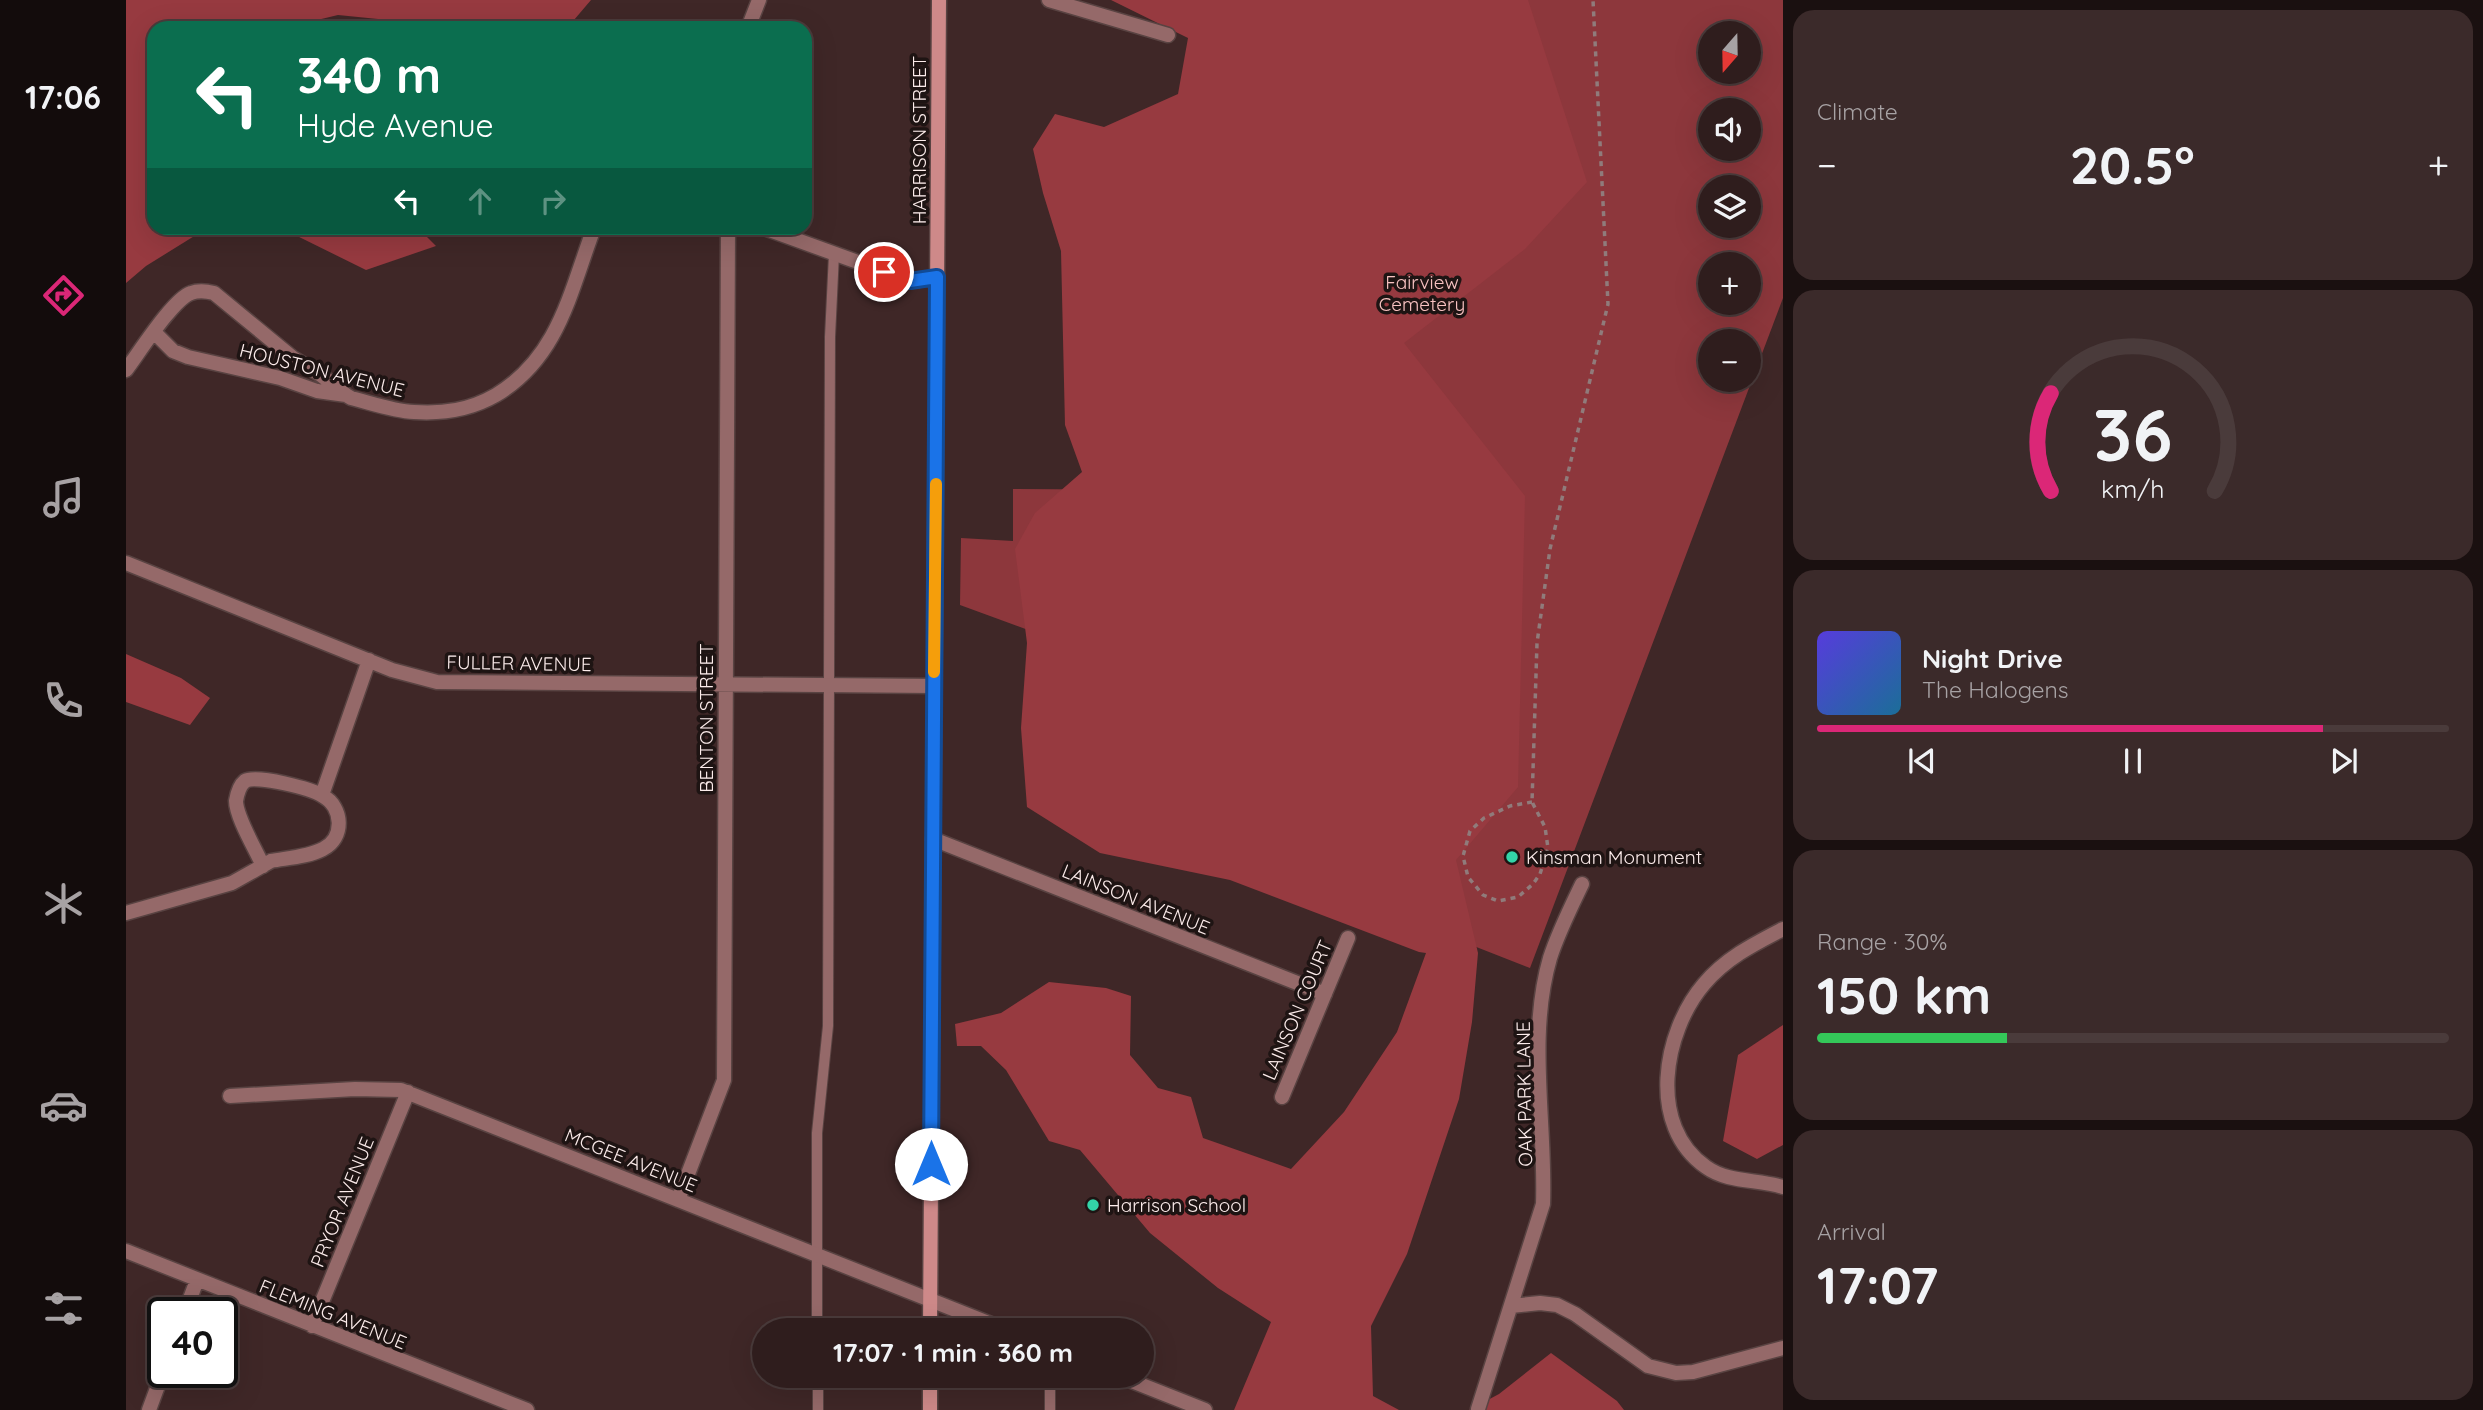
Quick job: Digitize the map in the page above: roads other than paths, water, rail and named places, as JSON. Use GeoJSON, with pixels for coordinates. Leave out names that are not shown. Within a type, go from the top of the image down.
{"type":"FeatureCollection","features":[{"type":"Feature","properties":{"kind":"street"},"geometry":{"type":"LineString","coordinates":[[751,21],[759,0]]}},
{"type":"Feature","properties":{"kind":"street","name":"HARRISON STREET"},"geometry":{"type":"LineString","coordinates":[[930,1318],[939,0]]}},
{"type":"Feature","properties":{"kind":"street"},"geometry":{"type":"LineString","coordinates":[[1049,0],[1168,35]]}},
{"type":"Feature","properties":{"kind":"street","name":"HOUSTON AVENUE"},"geometry":{"type":"LineString","coordinates":[[154,332],[173,351],[188,357],[280,377],[317,391],[346,395],[411,412],[452,412],[481,403],[516,383],[536,363],[558,326],[591,235]]}},
{"type":"Feature","properties":{"kind":"street","name":"BENTON STREET"},"geometry":{"type":"LineString","coordinates":[[678,1199],[724,1080],[728,235]]}},
{"type":"Feature","properties":{"kind":"street"},"geometry":{"type":"LineString","coordinates":[[783,235],[910,281],[937,277]]}},
{"type":"Feature","properties":{"kind":"street"},"geometry":{"type":"LineString","coordinates":[[126,370],[175,304],[188,293],[202,290],[214,293],[293,358],[346,395]]}},
{"type":"Feature","properties":{"kind":"street","name":"FULLER AVENUE"},"geometry":{"type":"LineString","coordinates":[[126,563],[405,674],[437,682],[934,686]]}},
{"type":"Feature","properties":{"kind":"street"},"geometry":{"type":"LineString","coordinates":[[322,794],[369,660]]}},
{"type":"Feature","properties":{"kind":"street"},"geometry":{"type":"LineString","coordinates":[[126,913],[233,883],[271,862],[324,849],[334,841],[338,832],[337,811],[332,802],[322,794],[266,780],[256,778],[244,782],[236,802],[263,866]]}},
{"type":"Feature","properties":{"kind":"street","name":"LAINSON AVENUE"},"geometry":{"type":"LineString","coordinates":[[933,839],[1325,994]]}},
{"type":"Feature","properties":{"kind":"street","name":"OAK PARK LANE"},"geometry":{"type":"LineString","coordinates":[[1478,1409],[1543,1204],[1539,1045],[1546,975],[1558,937],[1582,884]]}},
{"type":"Feature","properties":{"kind":"street"},"geometry":{"type":"LineString","coordinates":[[1783,929],[1723,964],[1692,999],[1674,1040],[1668,1087],[1674,1126],[1690,1154],[1707,1168],[1724,1176],[1783,1187]]}},
{"type":"Feature","properties":{"kind":"street","name":"LAINSON COURT"},"geometry":{"type":"LineString","coordinates":[[1282,1097],[1348,938]]}},
{"type":"Feature","properties":{"kind":"street","name":"MCGEE AVENUE"},"geometry":{"type":"LineString","coordinates":[[230,1096],[355,1089],[408,1092],[976,1318]]}},
{"type":"Feature","properties":{"kind":"street","name":"PRYOR AVENUE"},"geometry":{"type":"LineString","coordinates":[[312,1326],[408,1092]]}},
{"type":"Feature","properties":{"kind":"street","name":"FLEMING AVENUE"},"geometry":{"type":"LineString","coordinates":[[126,1251],[527,1410]]}},
{"type":"Feature","properties":{"kind":"street"},"geometry":{"type":"LineString","coordinates":[[191,1297],[197,1280]]}},
{"type":"Feature","properties":{"kind":"street"},"geometry":{"type":"LineString","coordinates":[[1511,1306],[1540,1303],[1557,1306],[1575,1314],[1648,1366],[1676,1373],[1693,1372],[1783,1348]]}},
{"type":"Feature","properties":{"kind":"street"},"geometry":{"type":"LineString","coordinates":[[149,1410],[157,1388]]}},
{"type":"Feature","properties":{"kind":"street"},"geometry":{"type":"LineString","coordinates":[[930,1388],[930,1410]]}},
{"type":"Feature","properties":{"kind":"street"},"geometry":{"type":"LineString","coordinates":[[1149,1388],[1205,1410]]}},
{"type":"Feature","properties":{"kind":"lane"},"geometry":{"type":"LineString","coordinates":[[817,1318],[817,1133],[828,1026],[830,351],[834,254]]}},
{"type":"Feature","properties":{"kind":"lane"},"geometry":{"type":"LineString","coordinates":[[818,1388],[818,1410]]}},
{"type":"Feature","properties":{"kind":"lane"},"geometry":{"type":"LineString","coordinates":[[1050,1388],[1050,1410]]}},
{"type":"Feature","properties":{"kind":"place","name":"Kinsman Monument"},"geometry":{"type":"Point","coordinates":[1512,857]}},
{"type":"Feature","properties":{"kind":"place","name":"Harrison School"},"geometry":{"type":"Point","coordinates":[1093,1205]}},
{"type":"Feature","properties":{"kind":"park label","name":"Fairview Cemetery"},"geometry":{"type":"Point","coordinates":[1422,293]}}]}
